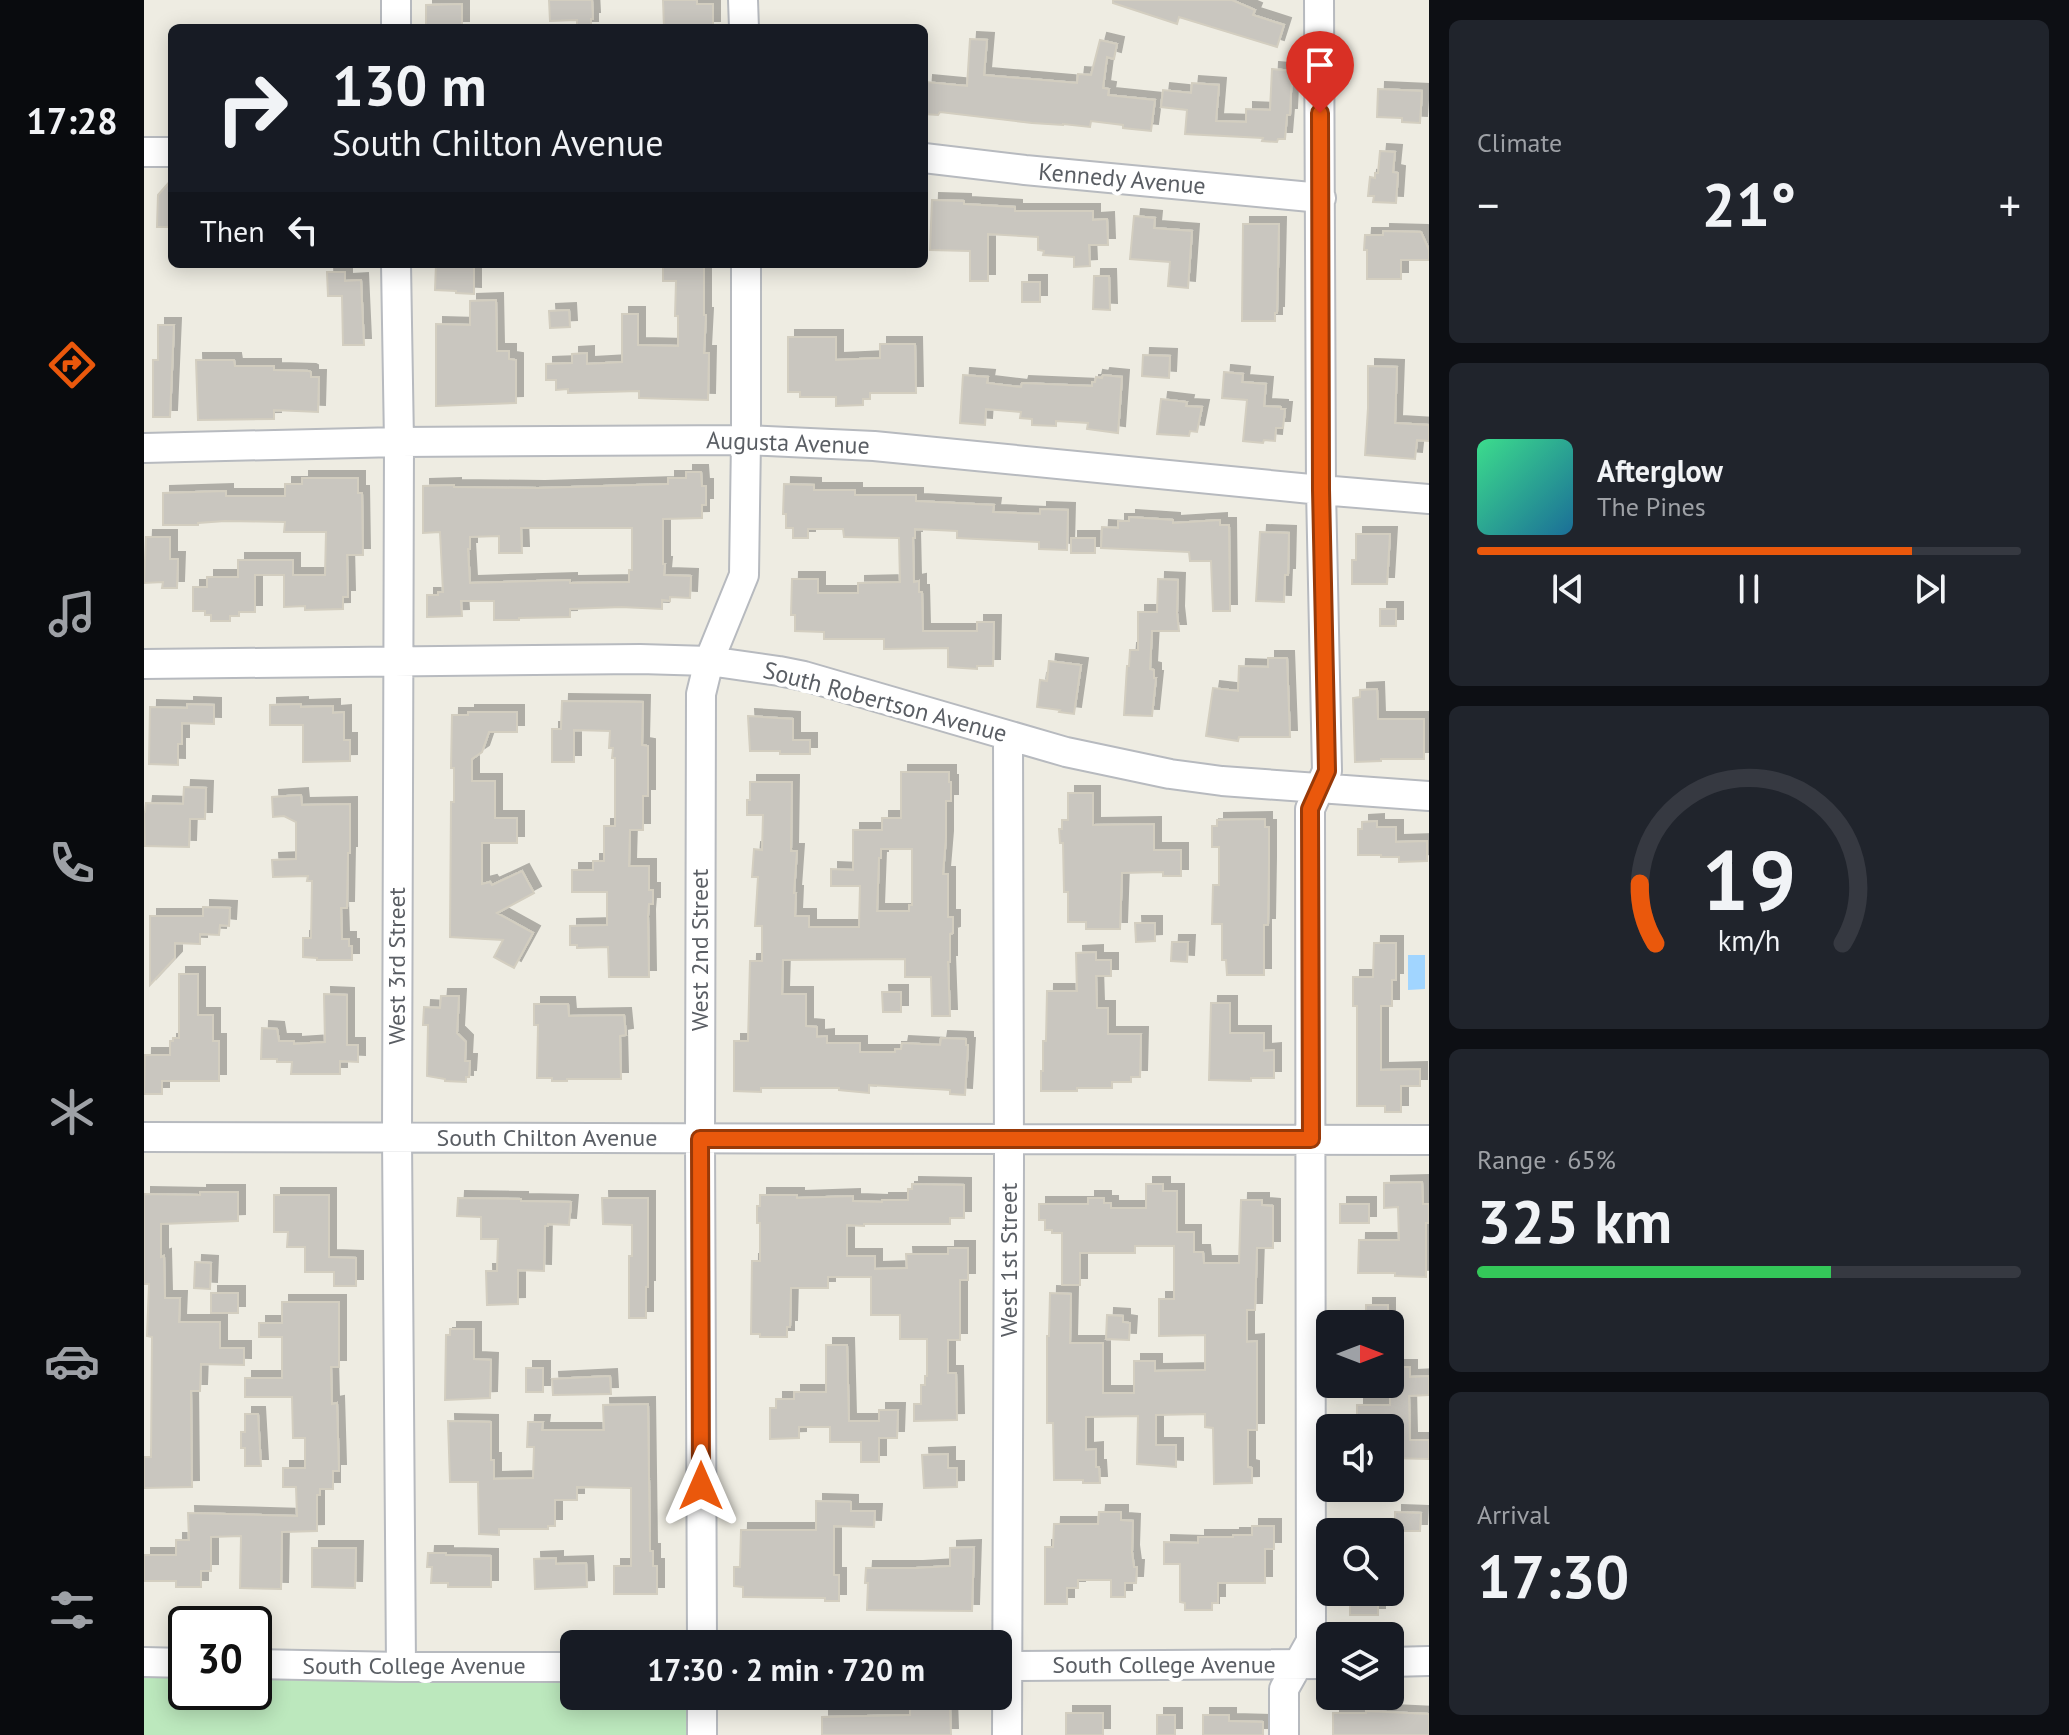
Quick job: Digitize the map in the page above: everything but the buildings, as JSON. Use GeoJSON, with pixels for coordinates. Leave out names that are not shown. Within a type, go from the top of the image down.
{"type":"FeatureCollection","features":[{"type":"Feature","properties":{"kind":"street"},"geometry":{"type":"LineString","coordinates":[[396,0],[396,24]]}},
{"type":"Feature","properties":{"kind":"street"},"geometry":{"type":"LineString","coordinates":[[743,0],[744,24]]}},
{"type":"Feature","properties":{"kind":"street"},"geometry":{"type":"LineString","coordinates":[[1284,1735],[1284,1689],[1311,1641],[1310,809],[1327,771],[1321,490],[1319,0]]}},
{"type":"Feature","properties":{"kind":"street"},"geometry":{"type":"LineString","coordinates":[[144,152],[168,152]]}},
{"type":"Feature","properties":{"kind":"street","name":"Kennedy Avenue"},"geometry":{"type":"LineString","coordinates":[[928,158],[1321,198]]}},
{"type":"Feature","properties":{"kind":"street","name":"West 3rd Street"},"geometry":{"type":"LineString","coordinates":[[396,268],[401,1667]]}},
{"type":"Feature","properties":{"kind":"street","name":"West 2nd Street"},"geometry":{"type":"LineString","coordinates":[[702,1630],[701,694],[709,661],[744,575],[746,268]]}},
{"type":"Feature","properties":{"kind":"street","name":"Augusta Avenue"},"geometry":{"type":"LineString","coordinates":[[144,448],[399,442],[746,440],[874,446],[1429,499]]}},
{"type":"Feature","properties":{"kind":"street","name":"South Robertson Avenue"},"geometry":{"type":"LineString","coordinates":[[144,664],[709,661],[804,676],[1066,752],[1170,774],[1222,781],[1429,796]]}},
{"type":"Feature","properties":{"kind":"street","name":"West 1st Street"},"geometry":{"type":"LineString","coordinates":[[1002,1630],[1009,1139],[1008,736]]}},
{"type":"Feature","properties":{"kind":"street","name":"South Chilton Avenue"},"geometry":{"type":"LineString","coordinates":[[144,1137],[1429,1140]]}},
{"type":"Feature","properties":{"kind":"street"},"geometry":{"type":"LineString","coordinates":[[1404,1662],[1429,1661]]}},
{"type":"Feature","properties":{"kind":"street"},"geometry":{"type":"LineString","coordinates":[[144,1662],[168,1663]]}},
{"type":"Feature","properties":{"kind":"street","name":"South College Avenue"},"geometry":{"type":"LineString","coordinates":[[272,1664],[560,1667]]}},
{"type":"Feature","properties":{"kind":"street","name":"South College Avenue"},"geometry":{"type":"LineString","coordinates":[[1012,1666],[1316,1664]]}},
{"type":"Feature","properties":{"kind":"street"},"geometry":{"type":"LineString","coordinates":[[702,1710],[702,1735]]}},
{"type":"Feature","properties":{"kind":"street","name":"West 1st Street"},"geometry":{"type":"LineString","coordinates":[[1005,1710],[1007,1735]]}},
{"type":"Feature","properties":{"kind":"green space"},"geometry":{"type":"Polygon","coordinates":[[[144,1677],[168,1677],[168,1710],[272,1710],[272,1677],[560,1677],[560,1710],[690,1710],[689,1735],[144,1735],[144,1677]]]}},
{"type":"Feature","properties":{"kind":"water"},"geometry":{"type":"Polygon","coordinates":[[[1408,955],[1425,955],[1425,989],[1408,990],[1408,955]]]}},
{"type":"Feature","properties":{"kind":"route"},"geometry":{"type":"LineString","coordinates":[[701,1486],[700,1139],[1311,1139],[1310,809],[1327,771],[1321,490],[1320,113]]}}]}
